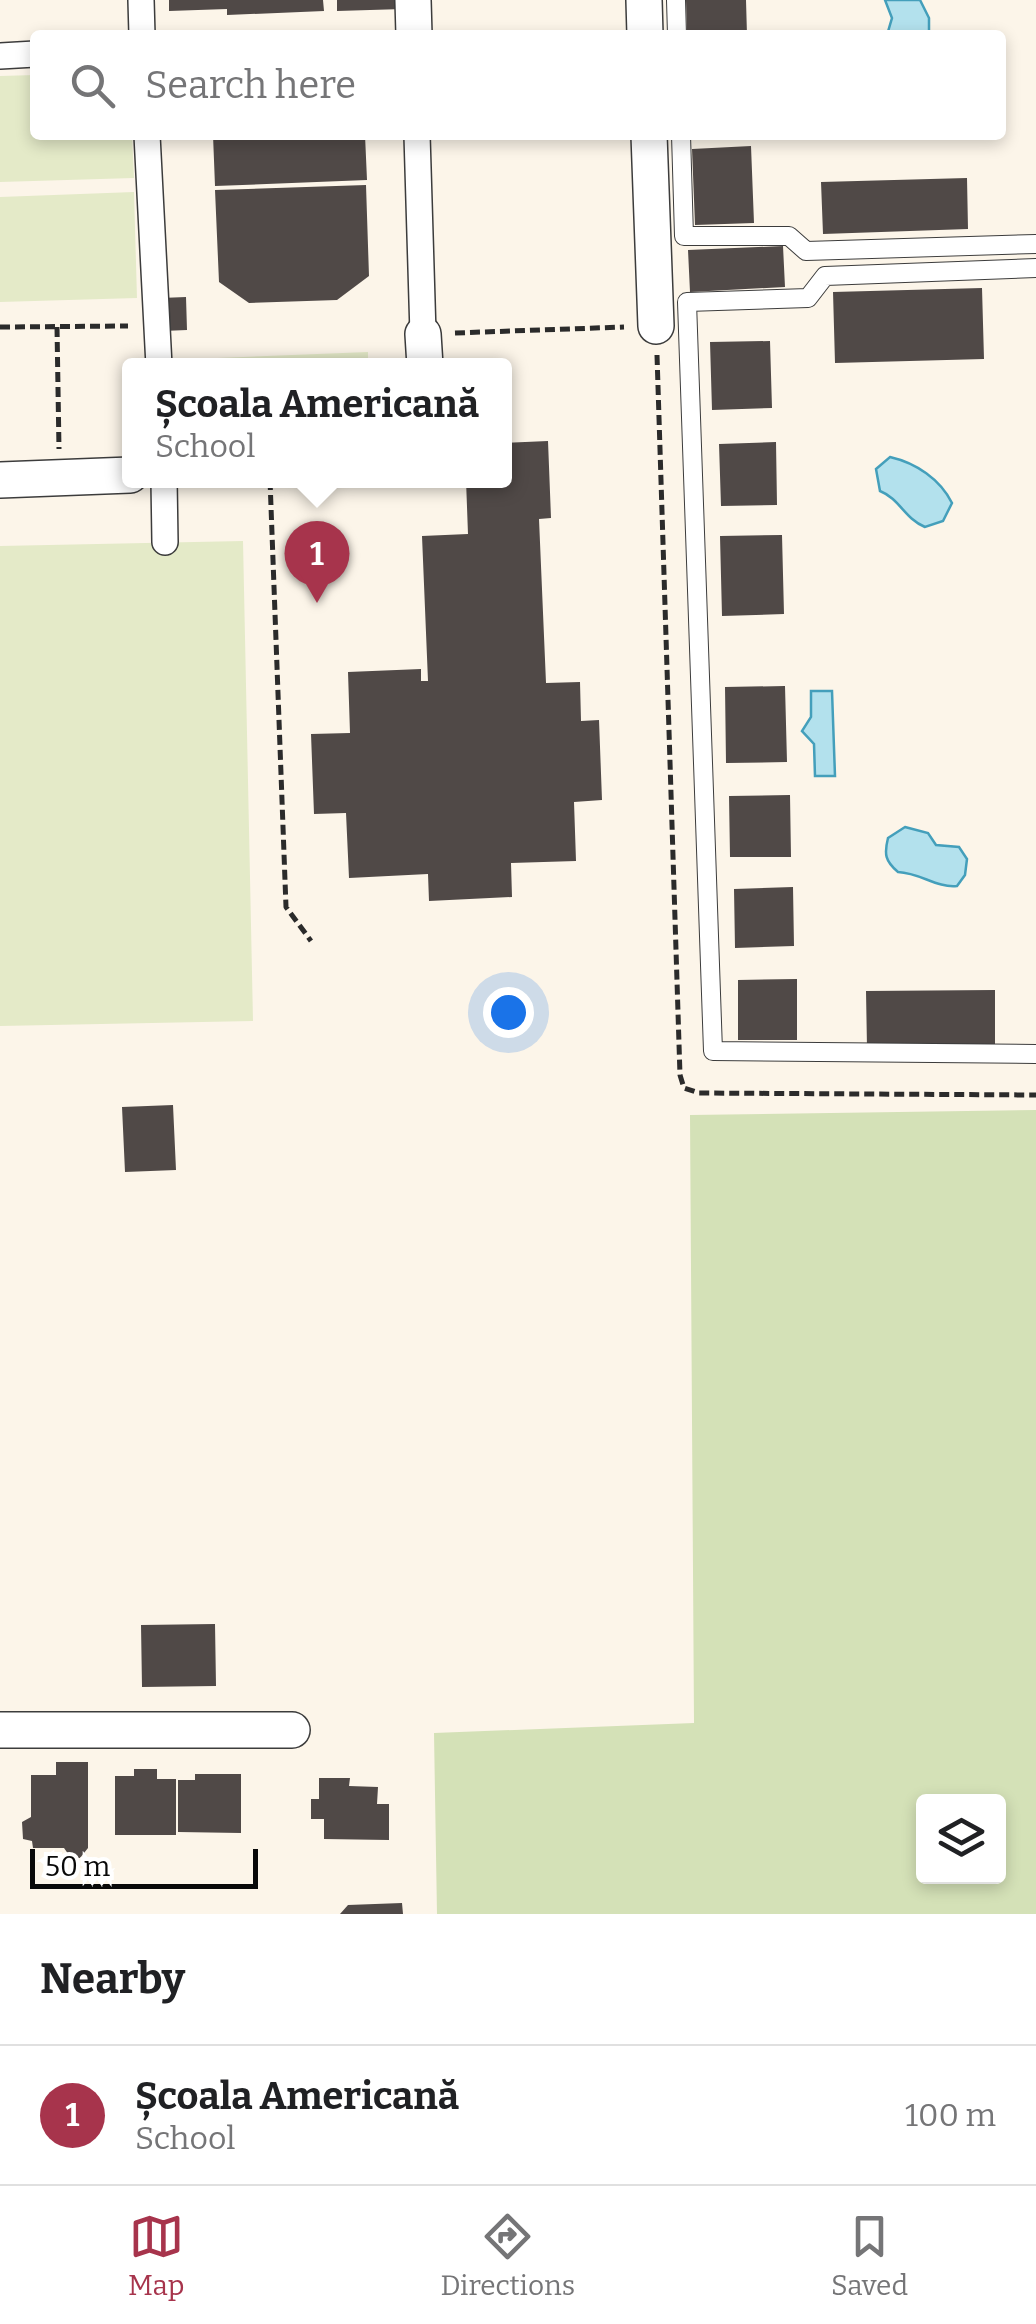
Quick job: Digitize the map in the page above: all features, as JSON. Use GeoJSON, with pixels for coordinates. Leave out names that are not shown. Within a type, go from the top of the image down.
{"type":"FeatureCollection","features":[{"type":"Feature","properties":{"kind":"street"},"geometry":{"type":"LineString","coordinates":[[141,0],[142,30]]}},
{"type":"Feature","properties":{"kind":"street"},"geometry":{"type":"LineString","coordinates":[[412,0],[414,30]]}},
{"type":"Feature","properties":{"kind":"street"},"geometry":{"type":"LineString","coordinates":[[644,0],[646,30]]}},
{"type":"Feature","properties":{"kind":"street"},"geometry":{"type":"LineString","coordinates":[[0,56],[30,54]]}},
{"type":"Feature","properties":{"kind":"street"},"geometry":{"type":"LineString","coordinates":[[147,140],[158,358]]}},
{"type":"Feature","properties":{"kind":"street"},"geometry":{"type":"LineString","coordinates":[[417,140],[424,350]]}},
{"type":"Feature","properties":{"kind":"street"},"geometry":{"type":"LineString","coordinates":[[649,140],[656,326]]}},
{"type":"Feature","properties":{"kind":"street"},"geometry":{"type":"LineString","coordinates":[[0,480],[122,475]]}},
{"type":"Feature","properties":{"kind":"street"},"geometry":{"type":"LineString","coordinates":[[164,488],[165,542]]}},
{"type":"Feature","properties":{"kind":"street"},"geometry":{"type":"LineString","coordinates":[[0,1730],[292,1730]]}},
{"type":"Feature","properties":{"kind":"lane"},"geometry":{"type":"LineString","coordinates":[[676,0],[677,30]]}},
{"type":"Feature","properties":{"kind":"lane"},"geometry":{"type":"LineString","coordinates":[[681,140],[684,236],[789,236],[806,251],[1036,244]]}},
{"type":"Feature","properties":{"kind":"lane"},"geometry":{"type":"LineString","coordinates":[[656,326],[676,315],[687,302],[808,298],[825,276],[1036,268]]}},
{"type":"Feature","properties":{"kind":"lane"},"geometry":{"type":"LineString","coordinates":[[687,302],[712,1052],[1036,1054]]}},
{"type":"Feature","properties":{"kind":"path"},"geometry":{"type":"LineString","coordinates":[[0,327],[156,326]]}},
{"type":"Feature","properties":{"kind":"path"},"geometry":{"type":"LineString","coordinates":[[424,350],[656,326],[684,1088],[699,1093],[1036,1095]]}},
{"type":"Feature","properties":{"kind":"path"},"geometry":{"type":"LineString","coordinates":[[58,327],[59,478]]}},
{"type":"Feature","properties":{"kind":"path"},"geometry":{"type":"LineString","coordinates":[[270,488],[286,907],[311,941]]}},
{"type":"Feature","properties":{"kind":"green space"},"geometry":{"type":"Polygon","coordinates":[[[30,75],[30,140],[132,140],[134,178],[0,182],[0,76],[30,75]]]}},
{"type":"Feature","properties":{"kind":"green space"},"geometry":{"type":"Polygon","coordinates":[[[134,192],[137,298],[0,302],[0,197],[134,192]]]}},
{"type":"Feature","properties":{"kind":"green space"},"geometry":{"type":"Polygon","coordinates":[[[368,352],[368,358],[216,358],[368,352]]]}},
{"type":"Feature","properties":{"kind":"green space"},"geometry":{"type":"Polygon","coordinates":[[[243,541],[253,1021],[0,1026],[0,546],[243,541]]]}},
{"type":"Feature","properties":{"kind":"green space"},"geometry":{"type":"Polygon","coordinates":[[[1036,1110],[1036,1914],[437,1914],[434,1733],[694,1723],[690,1115],[1036,1110]]]}},
{"type":"Feature","properties":{"kind":"water"},"geometry":{"type":"Polygon","coordinates":[[[885,0],[920,0],[929,18],[929,30],[888,30],[892,18],[885,0]]]}},
{"type":"Feature","properties":{"kind":"water"},"geometry":{"type":"Polygon","coordinates":[[[890,457],[918,468],[941,487],[952,503],[943,521],[925,527],[880,491],[876,469],[890,457]]]}},
{"type":"Feature","properties":{"kind":"water"},"geometry":{"type":"Polygon","coordinates":[[[811,691],[832,691],[835,776],[815,776],[814,744],[802,731],[811,717],[811,691]]]}},
{"type":"Feature","properties":{"kind":"water"},"geometry":{"type":"Polygon","coordinates":[[[905,827],[928,833],[936,845],[959,847],[967,859],[965,875],[957,886],[942,885],[894,868],[887,857],[888,838],[905,827]]]}},
{"type":"Feature","properties":{"kind":"building"},"geometry":{"type":"Polygon","coordinates":[[[169,0],[323,0],[324,11],[227,15],[227,9],[169,11],[169,0]]]}},
{"type":"Feature","properties":{"kind":"building"},"geometry":{"type":"Polygon","coordinates":[[[337,0],[402,0],[403,9],[337,11],[337,0]]]}},
{"type":"Feature","properties":{"kind":"building"},"geometry":{"type":"Polygon","coordinates":[[[686,0],[746,0],[747,30],[687,30],[686,0]]]}},
{"type":"Feature","properties":{"kind":"building"},"geometry":{"type":"Polygon","coordinates":[[[213,140],[365,140],[367,180],[215,186],[213,140]]]}},
{"type":"Feature","properties":{"kind":"building"},"geometry":{"type":"Polygon","coordinates":[[[751,146],[754,223],[695,225],[692,149],[751,146]]]}},
{"type":"Feature","properties":{"kind":"building"},"geometry":{"type":"Polygon","coordinates":[[[967,178],[968,229],[823,234],[821,182],[967,178]]]}},
{"type":"Feature","properties":{"kind":"building"},"geometry":{"type":"Polygon","coordinates":[[[366,185],[369,276],[337,300],[249,303],[219,282],[215,190],[366,185]]]}},
{"type":"Feature","properties":{"kind":"building"},"geometry":{"type":"Polygon","coordinates":[[[783,246],[785,287],[690,292],[688,250],[783,246]]]}},
{"type":"Feature","properties":{"kind":"building"},"geometry":{"type":"Polygon","coordinates":[[[982,288],[984,359],[835,363],[833,292],[982,288]]]}},
{"type":"Feature","properties":{"kind":"building"},"geometry":{"type":"Polygon","coordinates":[[[186,297],[187,330],[163,331],[161,298],[186,297]]]}},
{"type":"Feature","properties":{"kind":"building"},"geometry":{"type":"Polygon","coordinates":[[[770,341],[772,408],[712,410],[710,342],[770,341]]]}},
{"type":"Feature","properties":{"kind":"building"},"geometry":{"type":"Polygon","coordinates":[[[548,441],[551,518],[539,519],[546,683],[580,682],[581,721],[599,720],[602,800],[574,802],[576,861],[511,863],[512,897],[429,901],[428,874],[349,878],[346,813],[314,814],[311,734],[350,733],[348,672],[421,669],[421,681],[428,681],[422,536],[468,534],[466,488],[512,488],[512,443],[548,441]]]}},
{"type":"Feature","properties":{"kind":"building"},"geometry":{"type":"Polygon","coordinates":[[[776,442],[777,505],[721,506],[719,444],[776,442]]]}},
{"type":"Feature","properties":{"kind":"building"},"geometry":{"type":"Polygon","coordinates":[[[782,535],[784,614],[722,616],[720,536],[782,535]]]}},
{"type":"Feature","properties":{"kind":"building"},"geometry":{"type":"Polygon","coordinates":[[[785,686],[787,762],[726,763],[725,687],[785,686]]]}},
{"type":"Feature","properties":{"kind":"building"},"geometry":{"type":"Polygon","coordinates":[[[790,795],[791,857],[730,857],[729,796],[790,795]]]}},
{"type":"Feature","properties":{"kind":"building"},"geometry":{"type":"Polygon","coordinates":[[[793,887],[794,946],[735,948],[734,889],[793,887]]]}},
{"type":"Feature","properties":{"kind":"building"},"geometry":{"type":"Polygon","coordinates":[[[797,979],[797,1040],[738,1040],[738,980],[797,979]]]}},
{"type":"Feature","properties":{"kind":"building"},"geometry":{"type":"Polygon","coordinates":[[[995,990],[995,1047],[867,1048],[866,991],[995,990]]]}},
{"type":"Feature","properties":{"kind":"building"},"geometry":{"type":"Polygon","coordinates":[[[173,1105],[176,1170],[125,1172],[122,1107],[173,1105]]]}},
{"type":"Feature","properties":{"kind":"building"},"geometry":{"type":"Polygon","coordinates":[[[215,1624],[216,1686],[142,1687],[141,1625],[215,1624]]]}},
{"type":"Feature","properties":{"kind":"building"},"geometry":{"type":"Polygon","coordinates":[[[56,1762],[88,1762],[88,1848],[80,1858],[71,1858],[64,1848],[33,1848],[32,1841],[23,1839],[22,1822],[31,1817],[31,1775],[56,1775],[56,1762]]]}},
{"type":"Feature","properties":{"kind":"building"},"geometry":{"type":"Polygon","coordinates":[[[134,1769],[157,1769],[157,1779],[176,1779],[176,1835],[115,1835],[115,1776],[134,1776],[134,1769]]]}},
{"type":"Feature","properties":{"kind":"building"},"geometry":{"type":"Polygon","coordinates":[[[195,1774],[241,1774],[241,1833],[178,1832],[178,1780],[195,1780],[195,1774]]]}},
{"type":"Feature","properties":{"kind":"building"},"geometry":{"type":"Polygon","coordinates":[[[319,1778],[350,1778],[349,1786],[378,1787],[377,1804],[389,1804],[389,1840],[324,1839],[324,1819],[311,1819],[311,1799],[319,1799],[319,1778]]]}},
{"type":"Feature","properties":{"kind":"building"},"geometry":{"type":"Polygon","coordinates":[[[402,1903],[403,1914],[340,1914],[348,1905],[402,1903]]]}},
{"type":"Feature","properties":{"kind":"place","name":"Școala Americană"},"geometry":{"type":"Point","coordinates":[317,603]}}]}
